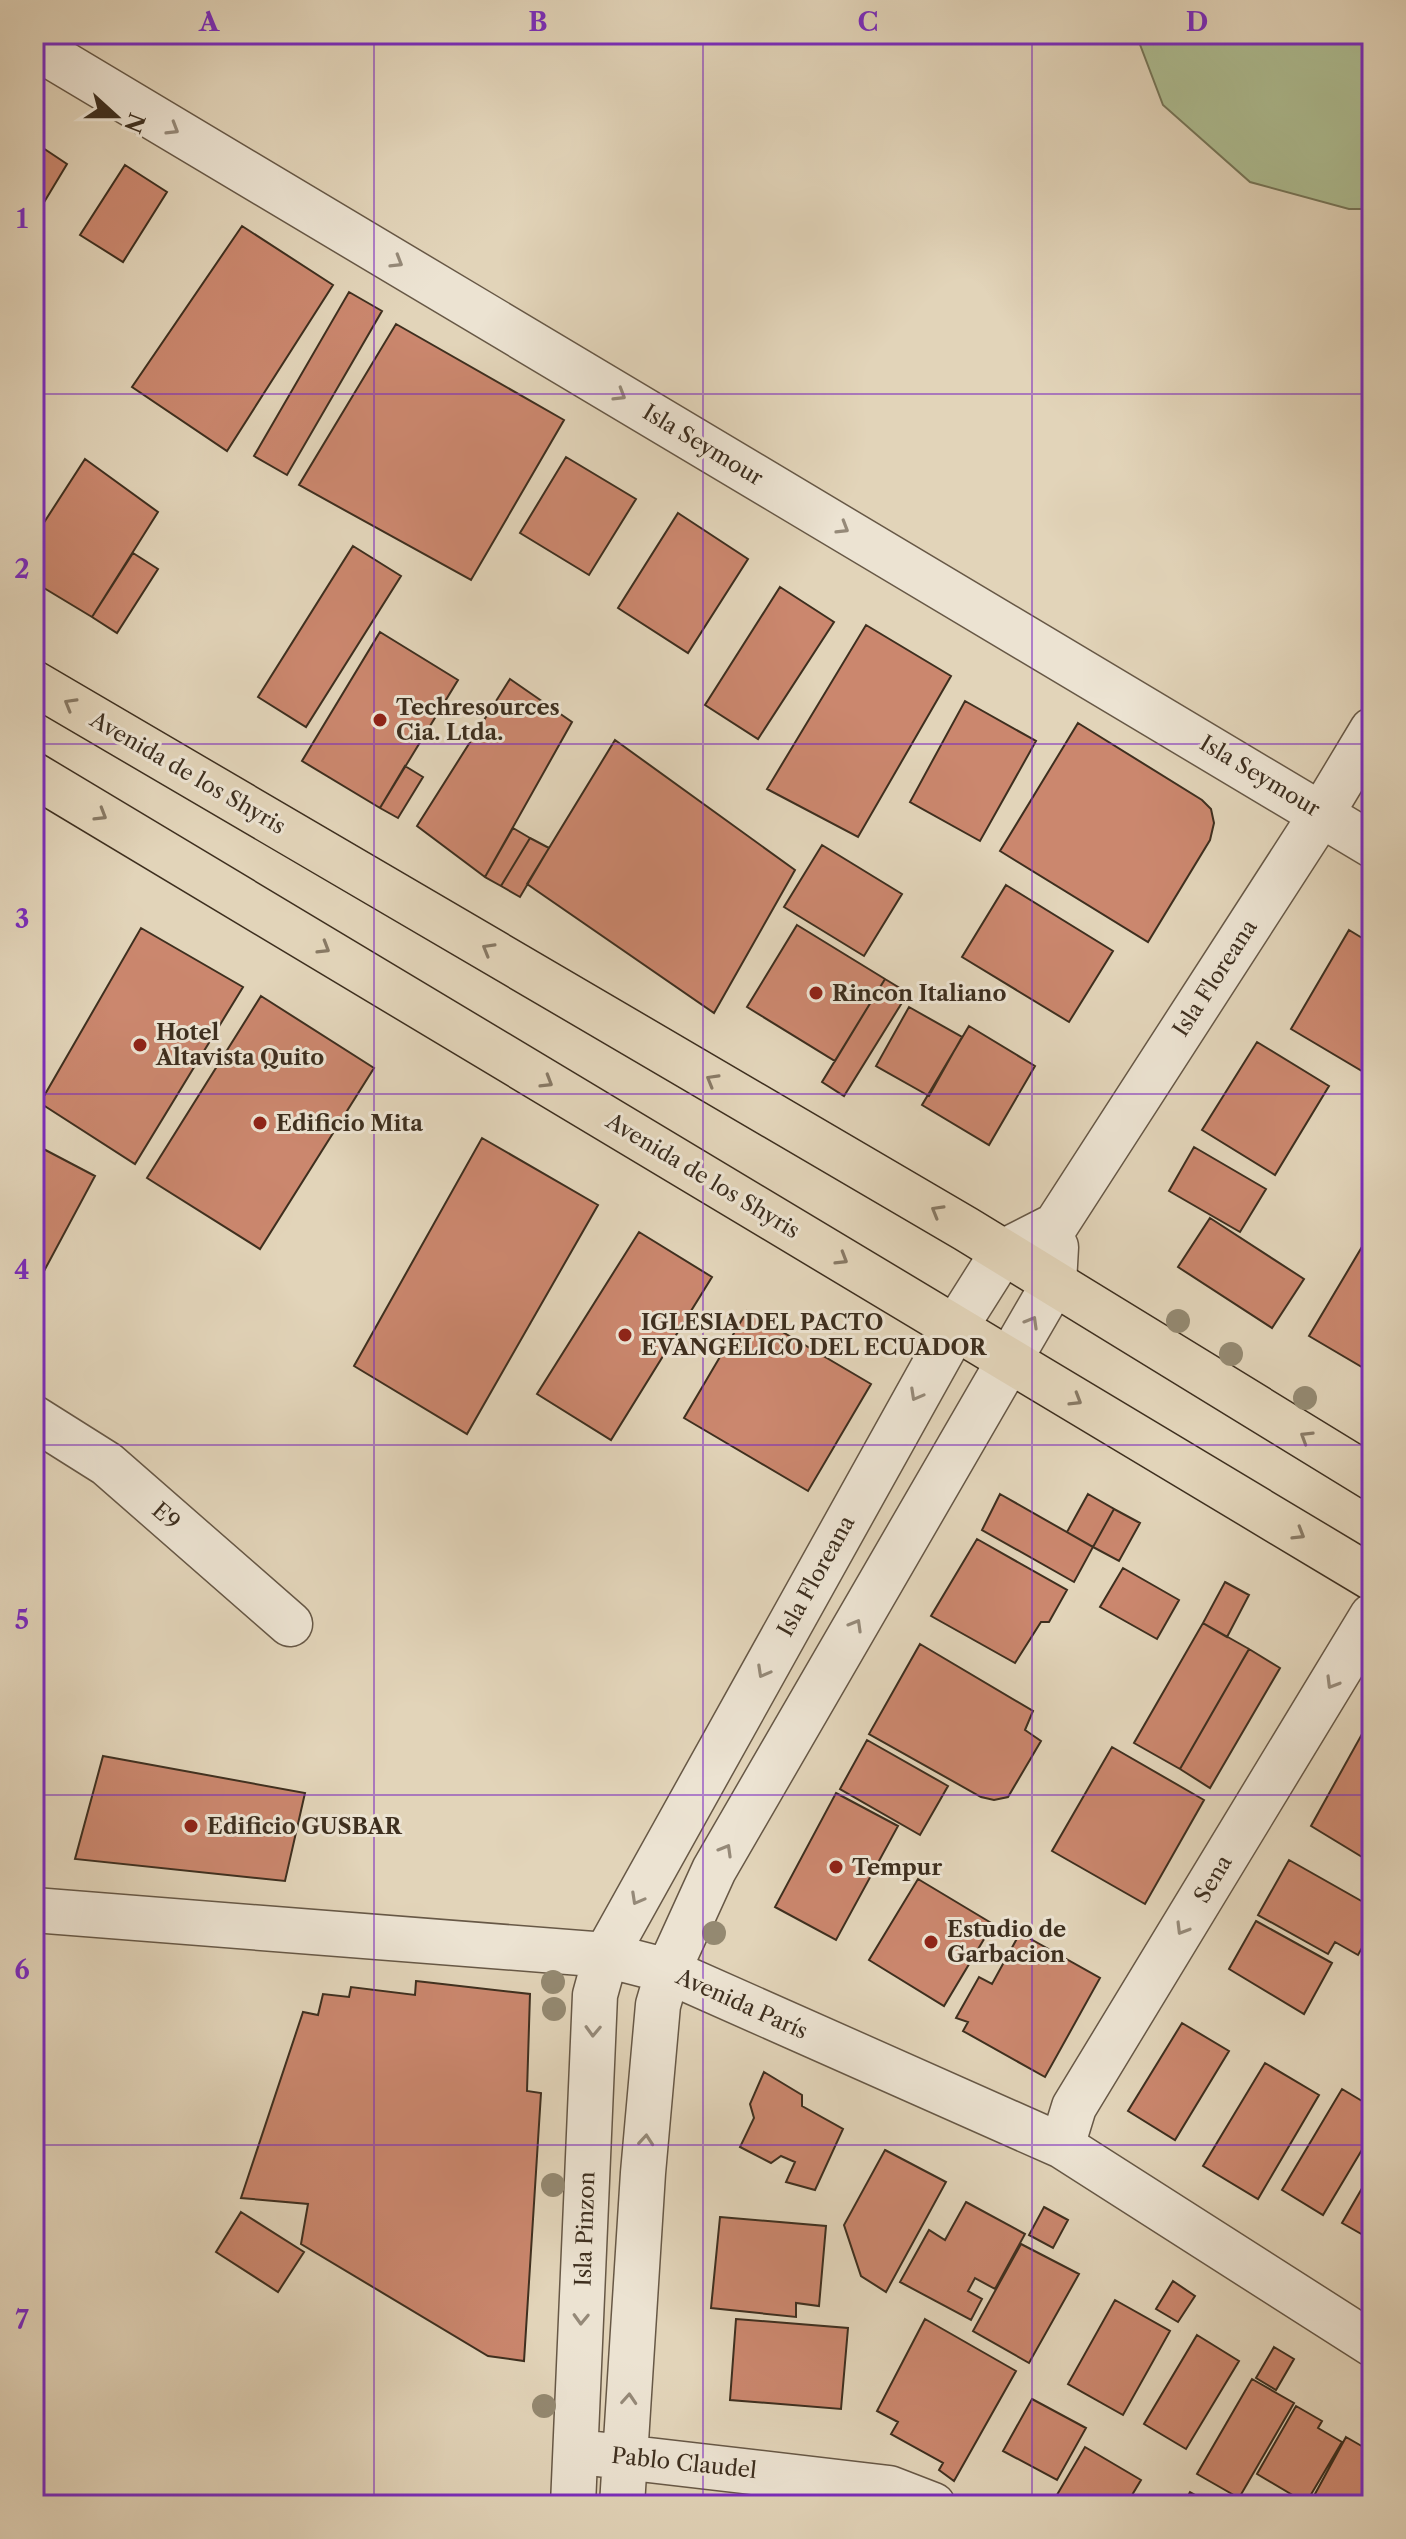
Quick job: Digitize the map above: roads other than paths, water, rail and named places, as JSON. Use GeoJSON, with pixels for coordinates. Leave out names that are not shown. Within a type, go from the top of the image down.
{"type":"FeatureCollection","features":[{"type":"Feature","properties":{"kind":"main road","name":"Avenida de los Shyris"},"geometry":{"type":"LineString","coordinates":[[34,683],[1003,1252],[1372,1478]]}},
{"type":"Feature","properties":{"kind":"main road","name":"Avenida de los Shyris"},"geometry":{"type":"LineString","coordinates":[[34,775],[1372,1578]]}},
{"type":"Feature","properties":{"kind":"street","name":"Isla Seymour"},"geometry":{"type":"LineString","coordinates":[[34,46],[1372,845]]}},
{"type":"Feature","properties":{"kind":"street","name":"Isla Floreana"},"geometry":{"type":"LineString","coordinates":[[1056,1225],[1322,813],[1372,730]]}},
{"type":"Feature","properties":{"kind":"street"},"geometry":{"type":"LineString","coordinates":[[622,2505],[643,2173],[658,2005],[668,1971],[714,1870],[1054,1283],[1056,1225],[1003,1252]]}},
{"type":"Feature","properties":{"kind":"street","name":"Isla Floreana"},"geometry":{"type":"LineString","coordinates":[[606,1955],[955,1328],[1003,1252]]}},
{"type":"Feature","properties":{"kind":"street","name":"E9"},"geometry":{"type":"LineString","coordinates":[[34,1418],[107,1464],[290,1624]]}},
{"type":"Feature","properties":{"kind":"street","name":"Sena"},"geometry":{"type":"LineString","coordinates":[[1062,2146],[1074,2107],[1372,1616]]}},
{"type":"Feature","properties":{"kind":"street","name":"Avenida París"},"geometry":{"type":"LineString","coordinates":[[34,1910],[606,1955],[668,1971],[1062,2146],[1372,2344]]}},
{"type":"Feature","properties":{"kind":"street","name":"Isla Pinzon"},"geometry":{"type":"LineString","coordinates":[[573,2505],[595,1995],[606,1955]]}},
{"type":"Feature","properties":{"kind":"street","name":"Pablo Claudel"},"geometry":{"type":"LineString","coordinates":[[575,2452],[889,2488],[933,2505]]}},
{"type":"Feature","properties":{"kind":"place","name":"Techresources Cia. Ltda."},"geometry":{"type":"Point","coordinates":[380,720]}},
{"type":"Feature","properties":{"kind":"place","name":"Rincon Italiano"},"geometry":{"type":"Point","coordinates":[816,993]}},
{"type":"Feature","properties":{"kind":"place","name":"Hotel Altavista Quito"},"geometry":{"type":"Point","coordinates":[140,1045]}},
{"type":"Feature","properties":{"kind":"place","name":"Edificio Mita"},"geometry":{"type":"Point","coordinates":[260,1123]}},
{"type":"Feature","properties":{"kind":"place","name":"IGLESIA DEL PACTO EVANGELICO DEL ECUADOR"},"geometry":{"type":"Point","coordinates":[625,1335]}},
{"type":"Feature","properties":{"kind":"place","name":"Edificio GUSBAR"},"geometry":{"type":"Point","coordinates":[191,1826]}},
{"type":"Feature","properties":{"kind":"place","name":"Tempur"},"geometry":{"type":"Point","coordinates":[836,1867]}},
{"type":"Feature","properties":{"kind":"place","name":"Estudio de Garbacion"},"geometry":{"type":"Point","coordinates":[931,1942]}}]}
